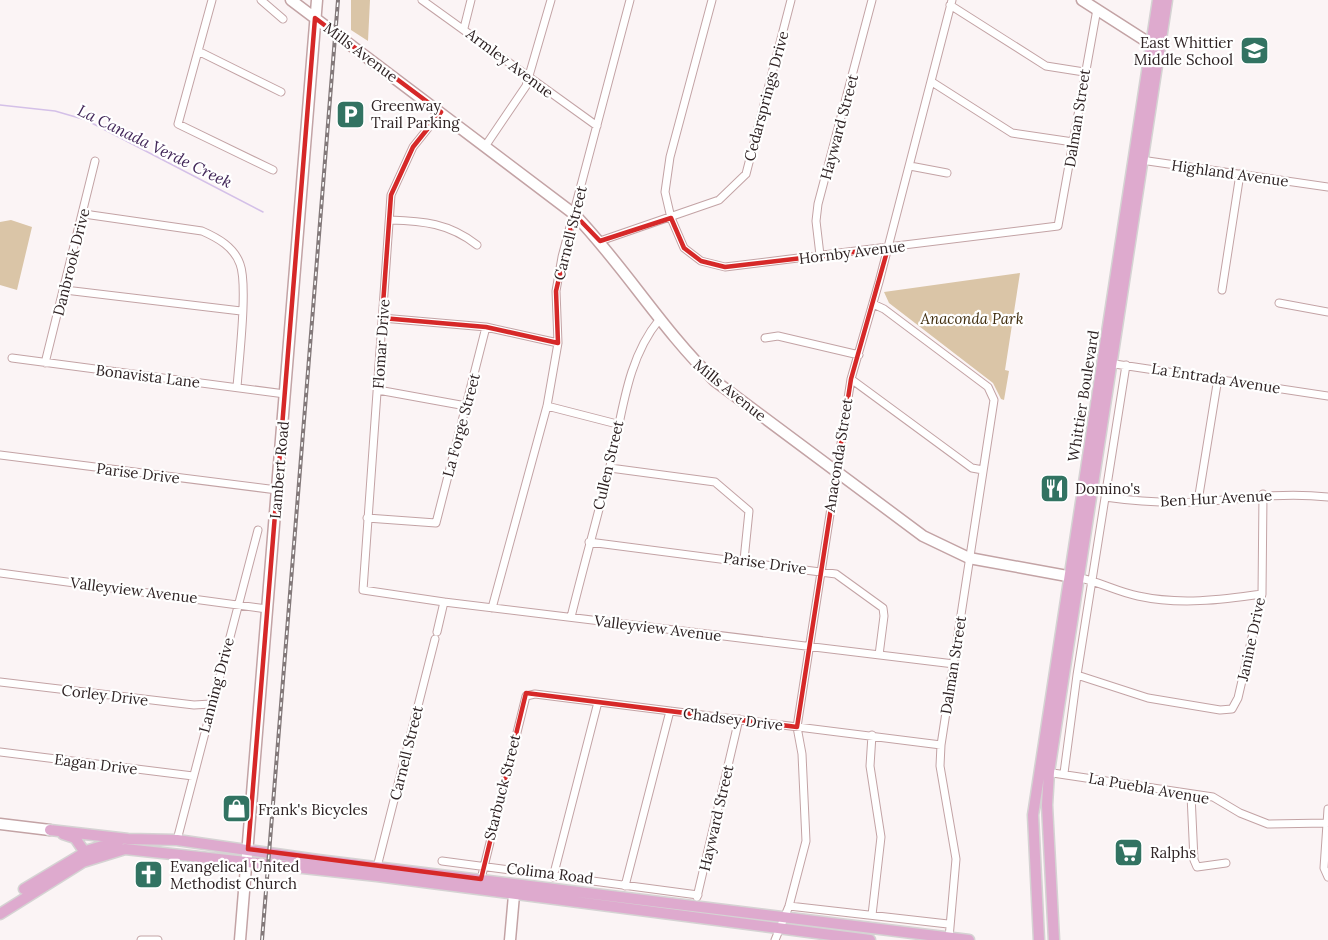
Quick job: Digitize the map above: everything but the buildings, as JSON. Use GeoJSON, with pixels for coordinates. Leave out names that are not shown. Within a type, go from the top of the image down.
{"type":"FeatureCollection","features":[{"type":"Feature","properties":{"kind":"main road","name":"Whittier Boulevard"},"geometry":{"type":"LineString","coordinates":[[1156,44],[1158,0]]}},
{"type":"Feature","properties":{"kind":"main road","name":"Whittier Boulevard"},"geometry":{"type":"LineString","coordinates":[[1039,940],[1033,815],[1044,771],[1075,577],[1156,44],[1167,0]]}},
{"type":"Feature","properties":{"kind":"main road","name":"Whittier Boulevard"},"geometry":{"type":"LineString","coordinates":[[1044,771],[1054,940]]}},
{"type":"Feature","properties":{"kind":"main road"},"geometry":{"type":"LineString","coordinates":[[50,830],[126,844]]}},
{"type":"Feature","properties":{"kind":"main road"},"geometry":{"type":"LineString","coordinates":[[50,830],[75,838],[87,856]]}},
{"type":"Feature","properties":{"kind":"main road","name":"Colima Road"},"geometry":{"type":"LineString","coordinates":[[126,844],[177,840],[248,849],[377,872]]}},
{"type":"Feature","properties":{"kind":"main road","name":"Colima Road"},"geometry":{"type":"LineString","coordinates":[[126,844],[247,864],[481,879],[515,890],[694,918],[778,928],[870,937],[969,940]]}},
{"type":"Feature","properties":{"kind":"main road"},"geometry":{"type":"LineString","coordinates":[[0,905],[87,856],[126,844]]}},
{"type":"Feature","properties":{"kind":"main road"},"geometry":{"type":"LineString","coordinates":[[0,914],[87,856]]}},
{"type":"Feature","properties":{"kind":"main road","name":"Colima Road"},"geometry":{"type":"LineString","coordinates":[[515,890],[696,901],[870,937]]}},
{"type":"Feature","properties":{"kind":"street"},"geometry":{"type":"LineString","coordinates":[[212,0],[178,123],[273,170]]}},
{"type":"Feature","properties":{"kind":"street"},"geometry":{"type":"LineString","coordinates":[[261,0],[283,19]]}},
{"type":"Feature","properties":{"kind":"street","name":"Mills Avenue"},"geometry":{"type":"LineString","coordinates":[[291,0],[486,144],[574,214],[600,241],[684,351],[715,381],[923,536],[969,558],[1093,581],[1140,597],[1221,600],[1262,594]]}},
{"type":"Feature","properties":{"kind":"street","name":"Lambert Road"},"geometry":{"type":"LineString","coordinates":[[240,940],[317,0]]}},
{"type":"Feature","properties":{"kind":"street","name":"Armley Avenue"},"geometry":{"type":"LineString","coordinates":[[422,0],[464,28],[597,126]]}},
{"type":"Feature","properties":{"kind":"street"},"geometry":{"type":"LineString","coordinates":[[464,28],[471,0]]}},
{"type":"Feature","properties":{"kind":"street"},"geometry":{"type":"LineString","coordinates":[[486,144],[529,78],[552,0]]}},
{"type":"Feature","properties":{"kind":"street","name":"Carnell Street"},"geometry":{"type":"LineString","coordinates":[[492,608],[547,406],[558,343],[556,291],[630,0]]}},
{"type":"Feature","properties":{"kind":"street"},"geometry":{"type":"LineString","coordinates":[[671,218],[665,192],[666,175],[712,0]]}},
{"type":"Feature","properties":{"kind":"street","name":"Cedarsprings Drive"},"geometry":{"type":"LineString","coordinates":[[600,241],[719,200],[746,174],[791,0]]}},
{"type":"Feature","properties":{"kind":"street","name":"Hayward Street"},"geometry":{"type":"LineString","coordinates":[[820,255],[816,221],[818,204],[872,0]]}},
{"type":"Feature","properties":{"kind":"street"},"geometry":{"type":"LineString","coordinates":[[1082,0],[1156,44]]}},
{"type":"Feature","properties":{"kind":"street"},"geometry":{"type":"LineString","coordinates":[[951,3],[1046,66],[1084,72]]}},
{"type":"Feature","properties":{"kind":"street","name":"Anaconda Street"},"geometry":{"type":"LineString","coordinates":[[775,940],[789,906],[806,841],[802,754],[797,727],[819,571],[851,379],[910,166],[951,3]]}},
{"type":"Feature","properties":{"kind":"street","name":"Dalman Street"},"geometry":{"type":"LineString","coordinates":[[1058,226],[1097,9]]}},
{"type":"Feature","properties":{"kind":"street"},"geometry":{"type":"LineString","coordinates":[[198,51],[281,92]]}},
{"type":"Feature","properties":{"kind":"street"},"geometry":{"type":"LineString","coordinates":[[932,82],[1012,133],[1073,142]]}},
{"type":"Feature","properties":{"kind":"street","name":"Flomar Drive"},"geometry":{"type":"LineString","coordinates":[[363,590],[391,195],[398,175],[413,147],[441,112]]}},
{"type":"Feature","properties":{"kind":"street","name":"Highland Avenue"},"geometry":{"type":"LineString","coordinates":[[1138,159],[1328,187]]}},
{"type":"Feature","properties":{"kind":"street","name":"Danbrook Drive"},"geometry":{"type":"LineString","coordinates":[[45,363],[84,214],[95,161]]}},
{"type":"Feature","properties":{"kind":"street"},"geometry":{"type":"LineString","coordinates":[[910,166],[947,173]]}},
{"type":"Feature","properties":{"kind":"street"},"geometry":{"type":"LineString","coordinates":[[1222,290],[1239,174]]}},
{"type":"Feature","properties":{"kind":"street"},"geometry":{"type":"LineString","coordinates":[[84,214],[202,231],[220,239],[232,251],[240,264],[244,282],[237,387]]}},
{"type":"Feature","properties":{"kind":"street","name":"Hornby Avenue"},"geometry":{"type":"LineString","coordinates":[[671,218],[684,248],[701,261],[725,267],[1058,226]]}},
{"type":"Feature","properties":{"kind":"street"},"geometry":{"type":"LineString","coordinates":[[390,220],[429,221],[468,238],[477,245]]}},
{"type":"Feature","properties":{"kind":"street"},"geometry":{"type":"LineString","coordinates":[[65,290],[241,310]]}},
{"type":"Feature","properties":{"kind":"street"},"geometry":{"type":"LineString","coordinates":[[1279,303],[1328,312]]}},
{"type":"Feature","properties":{"kind":"street","name":"Dalman Street"},"geometry":{"type":"LineString","coordinates":[[873,304],[884,309],[988,387],[994,400],[941,745],[940,766],[956,859],[948,924],[949,938]]}},
{"type":"Feature","properties":{"kind":"street"},"geometry":{"type":"LineString","coordinates":[[382,318],[486,327],[558,343]]}},
{"type":"Feature","properties":{"kind":"street","name":"Cullen Street"},"geometry":{"type":"LineString","coordinates":[[571,617],[610,468],[617,424],[644,338],[659,320]]}},
{"type":"Feature","properties":{"kind":"street","name":"La Forge Street"},"geometry":{"type":"LineString","coordinates":[[367,518],[436,523],[486,327]]}},
{"type":"Feature","properties":{"kind":"street"},"geometry":{"type":"LineString","coordinates":[[765,338],[778,336],[859,355]]}},
{"type":"Feature","properties":{"kind":"street","name":"Bonavista Lane"},"geometry":{"type":"LineString","coordinates":[[12,358],[285,394]]}},
{"type":"Feature","properties":{"kind":"street","name":"La Entrada Avenue"},"geometry":{"type":"LineString","coordinates":[[1108,363],[1328,396]]}},
{"type":"Feature","properties":{"kind":"street"},"geometry":{"type":"LineString","coordinates":[[1065,774],[1077,675],[1126,365]]}},
{"type":"Feature","properties":{"kind":"street"},"geometry":{"type":"LineString","coordinates":[[1198,501],[1218,378]]}},
{"type":"Feature","properties":{"kind":"street"},"geometry":{"type":"LineString","coordinates":[[851,379],[972,468],[983,470]]}},
{"type":"Feature","properties":{"kind":"street"},"geometry":{"type":"LineString","coordinates":[[378,390],[466,406]]}},
{"type":"Feature","properties":{"kind":"street"},"geometry":{"type":"LineString","coordinates":[[547,406],[617,424]]}},
{"type":"Feature","properties":{"kind":"street","name":"Parise Drive"},"geometry":{"type":"LineString","coordinates":[[0,455],[277,490]]}},
{"type":"Feature","properties":{"kind":"street"},"geometry":{"type":"LineString","coordinates":[[610,468],[715,482],[749,511],[744,560]]}},
{"type":"Feature","properties":{"kind":"street","name":"Ben Hur Avenue"},"geometry":{"type":"LineString","coordinates":[[1105,497],[1162,502],[1198,501],[1263,494],[1328,497]]}},
{"type":"Feature","properties":{"kind":"street","name":"Janine Drive"},"geometry":{"type":"LineString","coordinates":[[1077,675],[1148,698],[1220,711],[1232,709],[1238,698],[1262,594],[1263,494]]}},
{"type":"Feature","properties":{"kind":"street","name":"Lanning Drive"},"geometry":{"type":"LineString","coordinates":[[177,840],[258,530]]}},
{"type":"Feature","properties":{"kind":"street","name":"Parise Drive"},"geometry":{"type":"LineString","coordinates":[[589,542],[744,560],[836,574],[883,608],[879,655]]}},
{"type":"Feature","properties":{"kind":"street","name":"Valleyview Avenue"},"geometry":{"type":"LineString","coordinates":[[0,573],[267,609]]}},
{"type":"Feature","properties":{"kind":"street","name":"Valleyview Avenue"},"geometry":{"type":"LineString","coordinates":[[363,590],[444,602],[954,664]]}},
{"type":"Feature","properties":{"kind":"street","name":"Carnell Street"},"geometry":{"type":"LineString","coordinates":[[377,872],[444,602]]}},
{"type":"Feature","properties":{"kind":"street","name":"Corley Drive"},"geometry":{"type":"LineString","coordinates":[[0,682],[194,705],[211,704]]}},
{"type":"Feature","properties":{"kind":"street","name":"Chadsey Drive"},"geometry":{"type":"LineString","coordinates":[[526,696],[535,694],[739,718],[941,745]]}},
{"type":"Feature","properties":{"kind":"street","name":"Starbuck Street"},"geometry":{"type":"LineString","coordinates":[[481,879],[526,696]]}},
{"type":"Feature","properties":{"kind":"street"},"geometry":{"type":"LineString","coordinates":[[553,877],[598,702]]}},
{"type":"Feature","properties":{"kind":"street"},"geometry":{"type":"LineString","coordinates":[[625,886],[670,711]]}},
{"type":"Feature","properties":{"kind":"street","name":"Hayward Street"},"geometry":{"type":"LineString","coordinates":[[694,918],[739,718]]}},
{"type":"Feature","properties":{"kind":"street"},"geometry":{"type":"LineString","coordinates":[[872,735],[870,766],[881,837],[872,915]]}},
{"type":"Feature","properties":{"kind":"street","name":"Eagan Drive"},"geometry":{"type":"LineString","coordinates":[[0,752],[193,776]]}},
{"type":"Feature","properties":{"kind":"street","name":"La Puebla Avenue"},"geometry":{"type":"LineString","coordinates":[[1044,771],[1213,797],[1240,813],[1268,824],[1326,823]]}},
{"type":"Feature","properties":{"kind":"street"},"geometry":{"type":"LineString","coordinates":[[1191,795],[1194,860],[1197,867],[1226,863]]}},
{"type":"Feature","properties":{"kind":"street"},"geometry":{"type":"LineString","coordinates":[[1328,809],[1324,868],[1328,877]]}},
{"type":"Feature","properties":{"kind":"street"},"geometry":{"type":"LineString","coordinates":[[0,824],[50,830]]}},
{"type":"Feature","properties":{"kind":"street"},"geometry":{"type":"LineString","coordinates":[[442,861],[481,879],[553,877],[625,886],[696,901]]}},
{"type":"Feature","properties":{"kind":"street"},"geometry":{"type":"LineString","coordinates":[[510,940],[515,890]]}},
{"type":"Feature","properties":{"kind":"street"},"geometry":{"type":"LineString","coordinates":[[789,906],[948,924]]}},
{"type":"Feature","properties":{"kind":"street"},"geometry":{"type":"LineString","coordinates":[[141,940],[158,940]]}},
{"type":"Feature","properties":{"kind":"highlighted area"},"geometry":{"type":"Polygon","coordinates":[[[315,18],[441,112],[413,147],[391,195],[382,318],[486,327],[558,343],[556,291],[574,214],[600,241],[671,218],[684,248],[701,261],[725,267],[888,248],[851,379],[797,727],[526,693],[481,879],[248,849],[315,18]]]}},
{"type":"Feature","properties":{"kind":"green space"},"geometry":{"type":"Polygon","coordinates":[[[351,0],[370,0],[368,41],[351,30],[351,0]]]}},
{"type":"Feature","properties":{"kind":"green space"},"geometry":{"type":"Polygon","coordinates":[[[11,220],[32,227],[17,290],[0,285],[0,222],[11,220]]]}},
{"type":"Feature","properties":{"kind":"green space","name":"Anaconda Park"},"geometry":{"type":"Polygon","coordinates":[[[1020,273],[1005,370],[1009,371],[1004,400],[1001,399],[993,383],[889,303],[884,292],[1020,273]]]}},
{"type":"Feature","properties":{"kind":"waterway","name":"La Canada Verde Creek"},"geometry":{"type":"LineString","coordinates":[[0,105],[55,111],[86,120],[263,212]]}},
{"type":"Feature","properties":{"kind":"railway"},"geometry":{"type":"LineString","coordinates":[[262,940],[338,0]]}},
{"type":"Feature","properties":{"kind":"place","name":"East Whittier Middle School"},"geometry":{"type":"Point","coordinates":[1254,51]}},
{"type":"Feature","properties":{"kind":"place","name":"Greenway Trail Parking"},"geometry":{"type":"Point","coordinates":[350,114]}},
{"type":"Feature","properties":{"kind":"place","name":"Domino's"},"geometry":{"type":"Point","coordinates":[1054,488]}},
{"type":"Feature","properties":{"kind":"place","name":"Frank's Bicycles"},"geometry":{"type":"Point","coordinates":[237,809]}},
{"type":"Feature","properties":{"kind":"place","name":"Ralphs"},"geometry":{"type":"Point","coordinates":[1129,852]}},
{"type":"Feature","properties":{"kind":"place","name":"Evangelical United Methodist Church"},"geometry":{"type":"Point","coordinates":[149,875]}}]}
